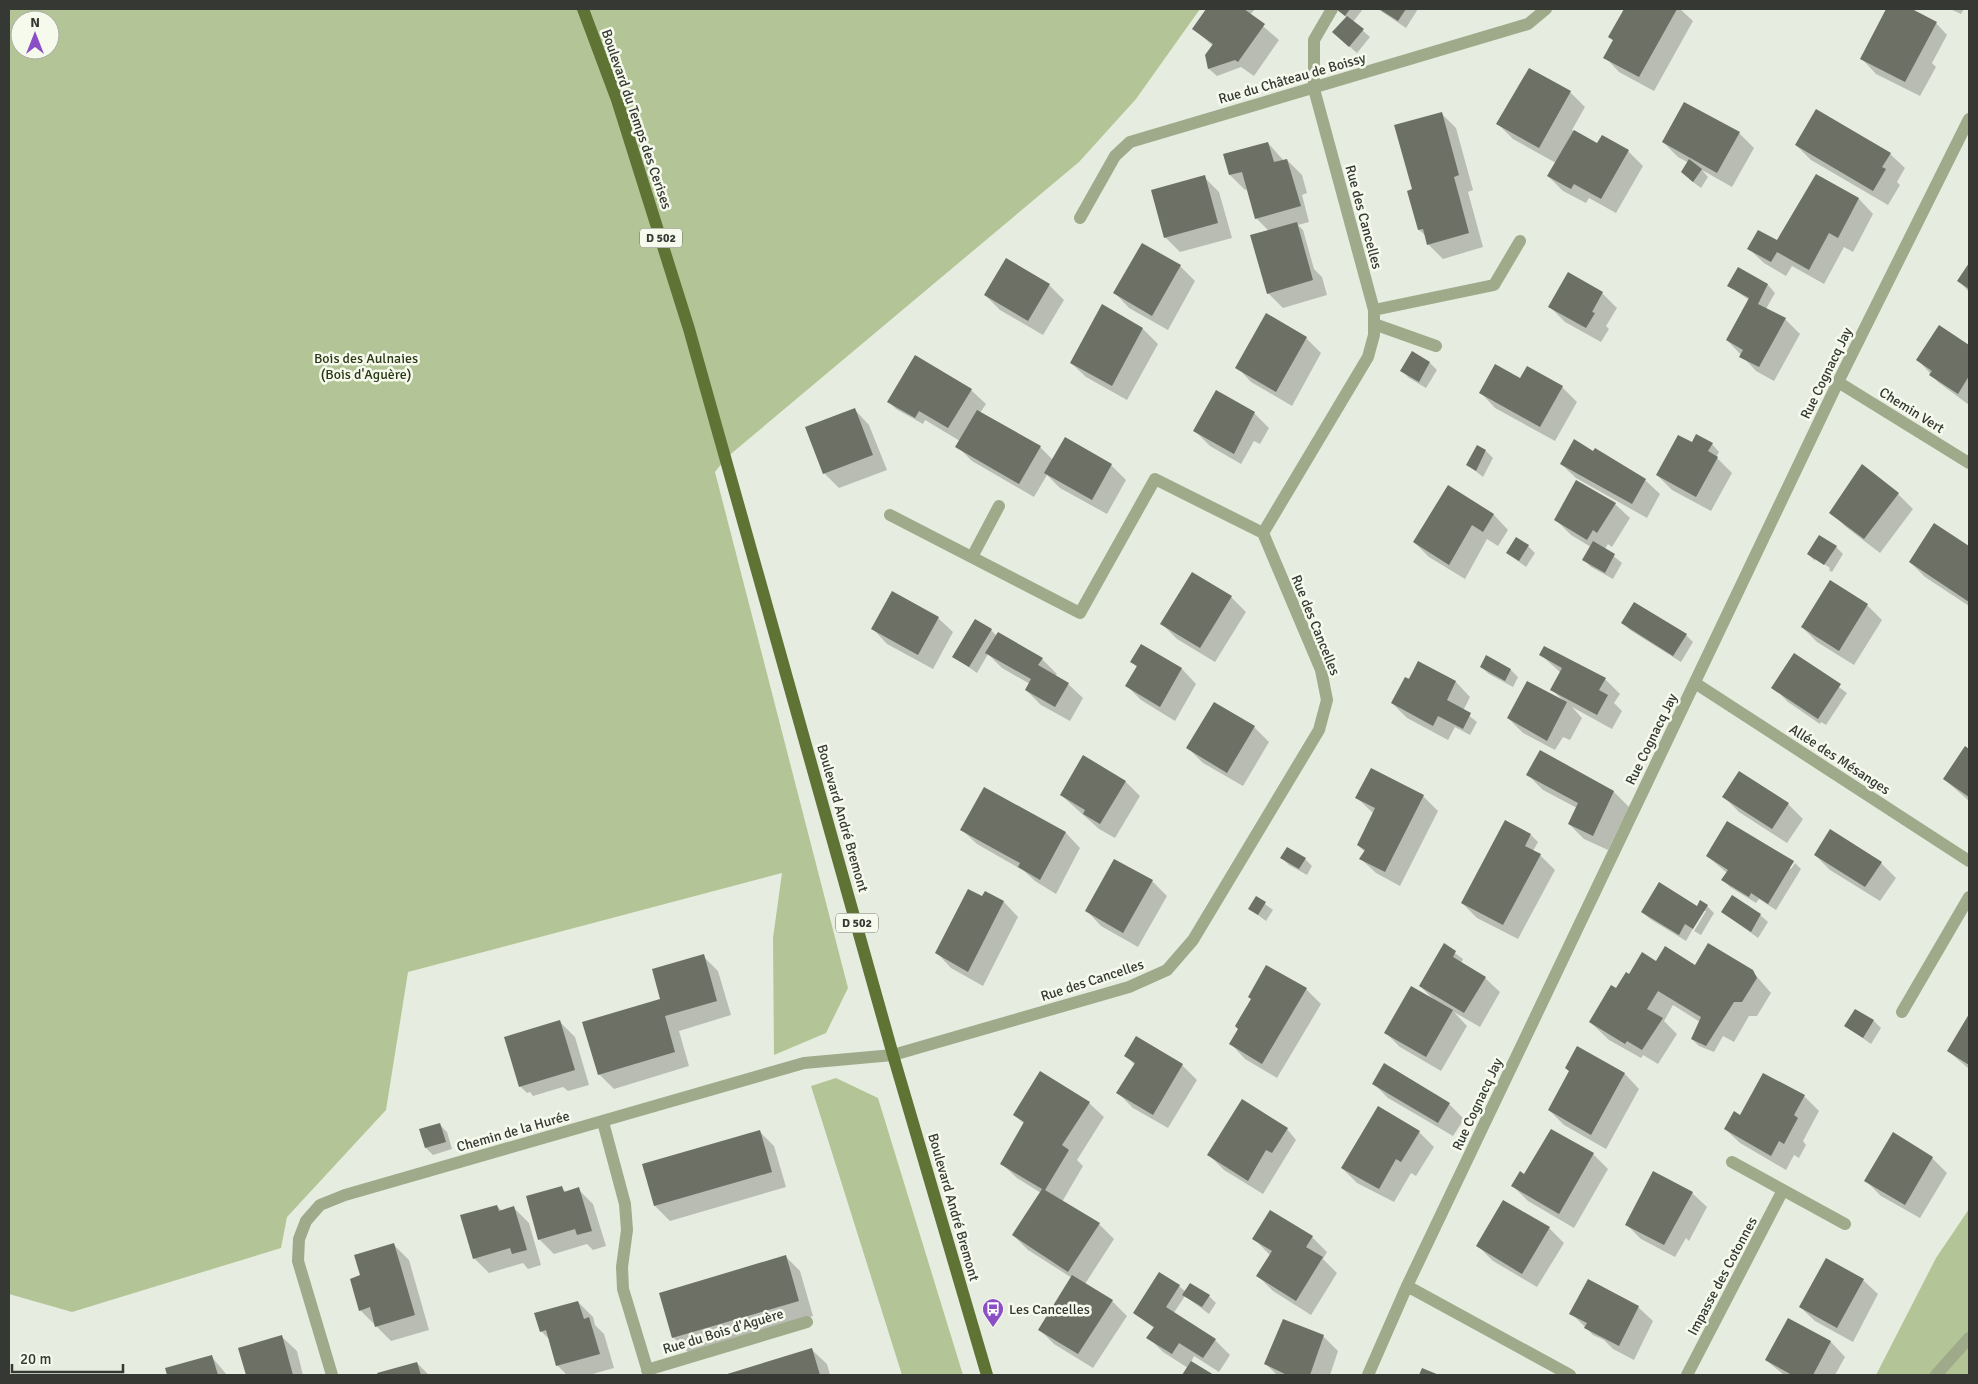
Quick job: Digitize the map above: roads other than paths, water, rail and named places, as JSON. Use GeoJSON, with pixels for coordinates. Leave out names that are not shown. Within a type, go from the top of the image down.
{"type":"FeatureCollection","features":[{"type":"Feature","properties":{"kind":"main road","name":"Boulevard du Temps des Cerises"},"geometry":{"type":"LineString","coordinates":[[583,9],[617,100],[663,243],[729,470]]}},
{"type":"Feature","properties":{"kind":"main road","name":"Boulevard André Bremont"},"geometry":{"type":"LineString","coordinates":[[729,470],[893,1055],[987,1375]]}},
{"type":"Feature","properties":{"kind":"street","name":"Rue des Cancelles"},"geometry":{"type":"LineString","coordinates":[[893,1055],[1129,987],[1166,970],[1193,940],[1319,730],[1328,700],[1321,670],[1263,533],[1368,357],[1374,335],[1374,310],[1314,88],[1314,40],[1332,9]]}},
{"type":"Feature","properties":{"kind":"street","name":"Rue du Château de Boissy"},"geometry":{"type":"LineString","coordinates":[[1080,218],[1115,156],[1130,142],[1528,24],[1546,9]]}},
{"type":"Feature","properties":{"kind":"street","name":"Rue Cognacq Jay"},"geometry":{"type":"LineString","coordinates":[[1368,1375],[1407,1286],[1838,382],[1969,119]]}},
{"type":"Feature","properties":{"kind":"street"},"geometry":{"type":"LineString","coordinates":[[1374,310],[1494,285],[1520,241]]}},
{"type":"Feature","properties":{"kind":"street"},"geometry":{"type":"LineString","coordinates":[[1374,324],[1436,346]]}},
{"type":"Feature","properties":{"kind":"street","name":"Chemin Vert"},"geometry":{"type":"LineString","coordinates":[[1838,382],[1969,463]]}},
{"type":"Feature","properties":{"kind":"street"},"geometry":{"type":"LineString","coordinates":[[890,515],[1080,613],[1155,479],[1263,533]]}},
{"type":"Feature","properties":{"kind":"street"},"geometry":{"type":"LineString","coordinates":[[972,557],[999,506]]}},
{"type":"Feature","properties":{"kind":"street","name":"Allée des Mésanges"},"geometry":{"type":"LineString","coordinates":[[1695,683],[1969,861]]}},
{"type":"Feature","properties":{"kind":"street"},"geometry":{"type":"LineString","coordinates":[[1902,1012],[1969,897]]}},
{"type":"Feature","properties":{"kind":"street","name":"Chemin de la Hurée"},"geometry":{"type":"LineString","coordinates":[[332,1375],[298,1261],[300,1239],[306,1221],[320,1204],[354,1192],[804,1063],[893,1055]]}},
{"type":"Feature","properties":{"kind":"street","name":"Rue du Bois d'Aguère"},"geometry":{"type":"LineString","coordinates":[[603,1122],[625,1204],[627,1230],[622,1267],[623,1289],[648,1372],[807,1322]]}},
{"type":"Feature","properties":{"kind":"street"},"geometry":{"type":"LineString","coordinates":[[1732,1162],[1845,1224]]}},
{"type":"Feature","properties":{"kind":"street","name":"Impasse des Cotonnes"},"geometry":{"type":"LineString","coordinates":[[1687,1375],[1784,1190]]}},
{"type":"Feature","properties":{"kind":"street"},"geometry":{"type":"LineString","coordinates":[[1407,1286],[1570,1375]]}},
{"type":"Feature","properties":{"kind":"street"},"geometry":{"type":"LineString","coordinates":[[1936,1375],[1969,1338]]}},
{"type":"Feature","properties":{"kind":"place","name":"Les Cancelles"},"geometry":{"type":"Point","coordinates":[993,1328]}},
{"type":"Feature","properties":{"kind":"park label","name":"Bois des Aulnaies (Bois d'Aguère)"},"geometry":{"type":"Point","coordinates":[366,366]}}]}
